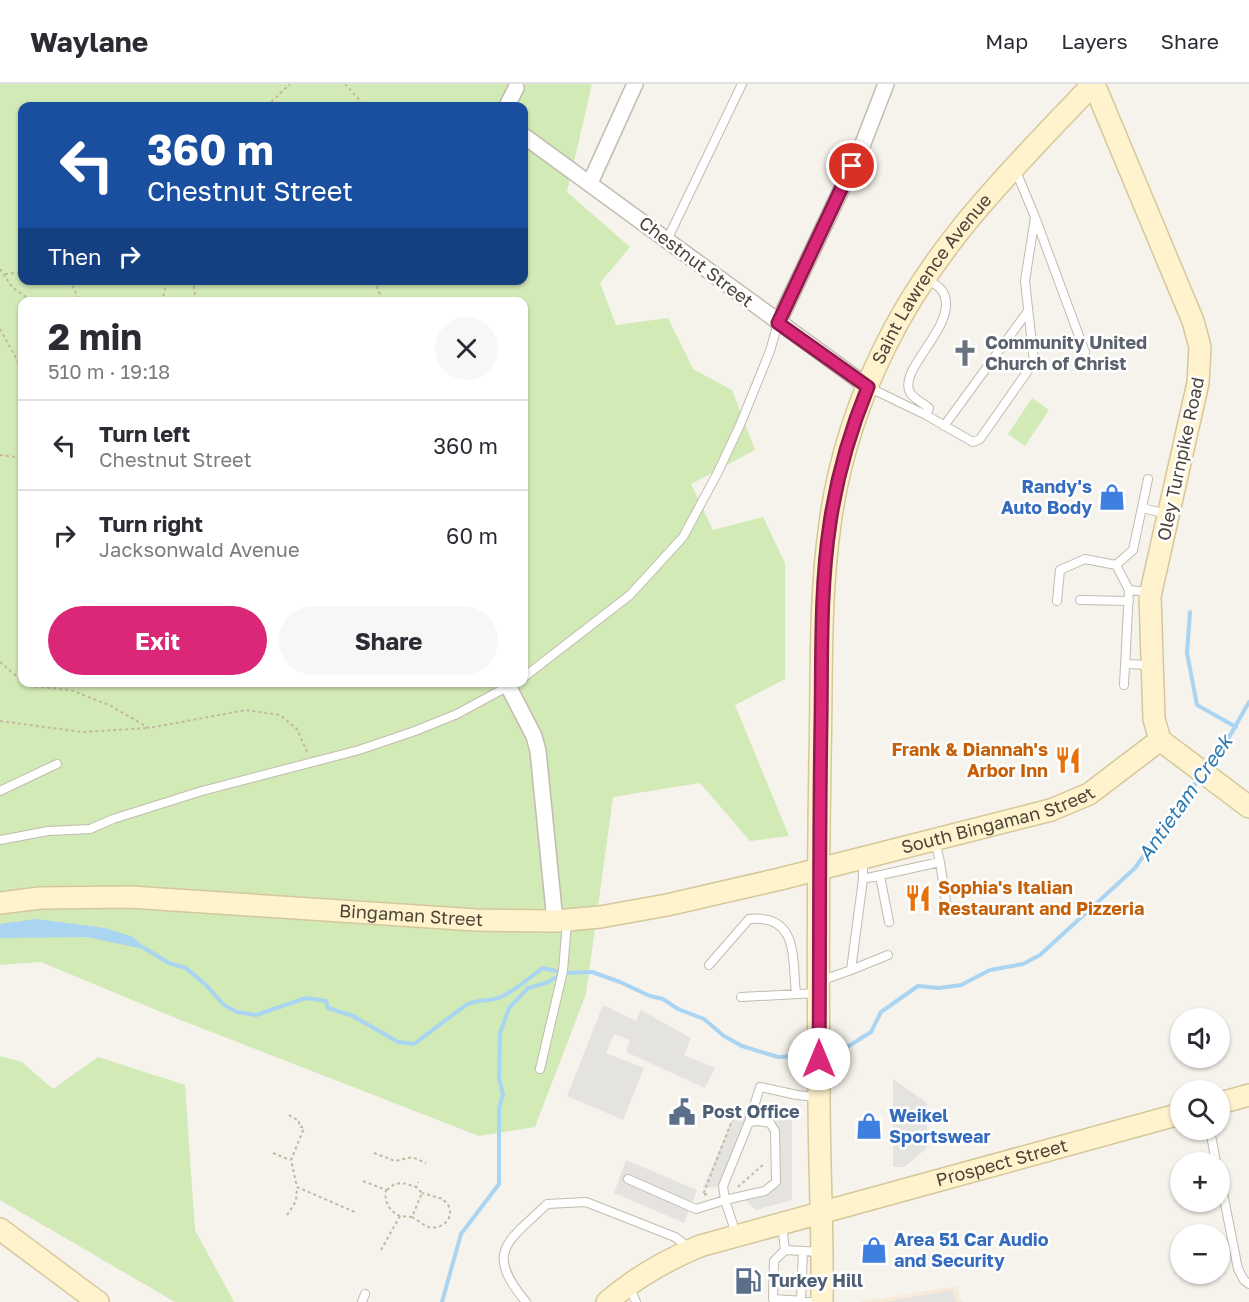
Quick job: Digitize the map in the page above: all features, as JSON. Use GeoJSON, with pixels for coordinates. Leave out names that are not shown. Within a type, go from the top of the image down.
{"type":"FeatureCollection","features":[{"type":"Feature","properties":{"kind":"street"},"geometry":{"type":"LineString","coordinates":[[590,183],[635,84]]}},
{"type":"Feature","properties":{"kind":"street"},"geometry":{"type":"LineString","coordinates":[[778,323],[862,146],[886,84]]}},
{"type":"Feature","properties":{"kind":"street","name":"Saint Lawrence Avenue"},"geometry":{"type":"LineString","coordinates":[[815,1302],[813,1252],[823,1212],[819,1087],[819,868],[823,628],[826,554],[840,473],[854,422],[882,351],[924,277],[974,211],[1094,84]]}},
{"type":"Feature","properties":{"kind":"street","name":"Oley Turnpike Road"},"geometry":{"type":"LineString","coordinates":[[1094,84],[1184,296],[1197,334],[1200,364],[1198,383],[1152,592],[1150,619],[1154,718],[1160,740]]}},
{"type":"Feature","properties":{"kind":"street"},"geometry":{"type":"LineString","coordinates":[[509,102],[516,88]]}},
{"type":"Feature","properties":{"kind":"street","name":"Chestnut Street"},"geometry":{"type":"LineString","coordinates":[[528,139],[868,387]]}},
{"type":"Feature","properties":{"kind":"street"},"geometry":{"type":"LineString","coordinates":[[511,687],[534,736],[538,751],[561,920]]}},
{"type":"Feature","properties":{"kind":"street"},"geometry":{"type":"LineString","coordinates":[[1160,740],[1249,807]]}},
{"type":"Feature","properties":{"kind":"street","name":"South Bingaman Street"},"geometry":{"type":"LineString","coordinates":[[819,868],[1052,810],[1074,802],[1110,780],[1160,740]]}},
{"type":"Feature","properties":{"kind":"street","name":"Bingaman Street"},"geometry":{"type":"LineString","coordinates":[[0,903],[51,898],[130,897],[476,920],[561,920],[619,915],[819,868]]}},
{"type":"Feature","properties":{"kind":"street"},"geometry":{"type":"LineString","coordinates":[[1230,1101],[1249,1095]]}},
{"type":"Feature","properties":{"kind":"street","name":"Prospect Street"},"geometry":{"type":"LineString","coordinates":[[607,1302],[633,1293],[659,1265],[691,1250],[781,1223],[1170,1117]]}},
{"type":"Feature","properties":{"kind":"street"},"geometry":{"type":"LineString","coordinates":[[0,1229],[98,1302]]}},
{"type":"Feature","properties":{"kind":"lane"},"geometry":{"type":"LineString","coordinates":[[667,240],[742,84]]}},
{"type":"Feature","properties":{"kind":"lane"},"geometry":{"type":"LineString","coordinates":[[1015,168],[1084,352]]}},
{"type":"Feature","properties":{"kind":"lane"},"geometry":{"type":"LineString","coordinates":[[868,387],[926,415],[973,442],[980,438],[1034,362],[1025,281],[1035,217]]}},
{"type":"Feature","properties":{"kind":"lane"},"geometry":{"type":"LineString","coordinates":[[924,277],[940,288],[946,302],[939,330],[912,372],[908,385],[910,393],[929,408],[926,415]]}},
{"type":"Feature","properties":{"kind":"lane"},"geometry":{"type":"LineString","coordinates":[[944,426],[1028,311]]}},
{"type":"Feature","properties":{"kind":"lane"},"geometry":{"type":"LineString","coordinates":[[528,674],[630,595],[683,537],[740,425],[770,351],[778,323]]}},
{"type":"Feature","properties":{"kind":"lane"},"geometry":{"type":"LineString","coordinates":[[1116,565],[1133,550],[1148,479]]}},
{"type":"Feature","properties":{"kind":"lane"},"geometry":{"type":"LineString","coordinates":[[1142,508],[1169,514]]}},
{"type":"Feature","properties":{"kind":"lane"},"geometry":{"type":"LineString","coordinates":[[1057,601],[1060,570],[1085,559],[1116,565],[1130,590],[1124,685]]}},
{"type":"Feature","properties":{"kind":"lane"},"geometry":{"type":"LineString","coordinates":[[1130,590],[1152,592]]}},
{"type":"Feature","properties":{"kind":"lane"},"geometry":{"type":"LineString","coordinates":[[1080,600],[1129,601]]}},
{"type":"Feature","properties":{"kind":"lane"},"geometry":{"type":"LineString","coordinates":[[1125,664],[1152,666]]}},
{"type":"Feature","properties":{"kind":"lane"},"geometry":{"type":"LineString","coordinates":[[0,840],[48,831],[90,829],[113,819],[202,791],[359,750],[457,714],[505,687]]}},
{"type":"Feature","properties":{"kind":"lane"},"geometry":{"type":"LineString","coordinates":[[0,791],[57,764]]}},
{"type":"Feature","properties":{"kind":"lane"},"geometry":{"type":"LineString","coordinates":[[934,840],[947,908]]}},
{"type":"Feature","properties":{"kind":"lane"},"geometry":{"type":"LineString","coordinates":[[851,970],[863,879],[863,858]]}},
{"type":"Feature","properties":{"kind":"lane"},"geometry":{"type":"LineString","coordinates":[[863,879],[939,862]]}},
{"type":"Feature","properties":{"kind":"lane"},"geometry":{"type":"LineString","coordinates":[[880,876],[889,922]]}},
{"type":"Feature","properties":{"kind":"lane"},"geometry":{"type":"LineString","coordinates":[[709,965],[749,919],[765,917],[785,929],[790,942],[796,994]]}},
{"type":"Feature","properties":{"kind":"lane"},"geometry":{"type":"LineString","coordinates":[[540,1069],[561,979],[561,920]]}},
{"type":"Feature","properties":{"kind":"lane"},"geometry":{"type":"LineString","coordinates":[[741,998],[796,994],[819,987],[851,970],[888,955]]}},
{"type":"Feature","properties":{"kind":"lane"},"geometry":{"type":"LineString","coordinates":[[736,1236],[723,1186],[749,1122],[760,1087],[797,1095],[819,1087]]}},
{"type":"Feature","properties":{"kind":"lane"},"geometry":{"type":"LineString","coordinates":[[628,1179],[696,1209],[765,1191],[776,1182],[775,1131],[770,1123],[749,1122]]}},
{"type":"Feature","properties":{"kind":"lane"},"geometry":{"type":"LineString","coordinates":[[526,1302],[510,1282],[502,1259],[508,1242],[547,1204],[586,1202],[675,1237],[691,1250]]}},
{"type":"Feature","properties":{"kind":"lane"},"geometry":{"type":"LineString","coordinates":[[1227,1212],[1238,1269],[1249,1284]]}},
{"type":"Feature","properties":{"kind":"lane"},"geometry":{"type":"LineString","coordinates":[[781,1223],[785,1250]]}},
{"type":"Feature","properties":{"kind":"lane"},"geometry":{"type":"LineString","coordinates":[[813,1252],[785,1250],[774,1261],[774,1299],[815,1302]]}},
{"type":"Feature","properties":{"kind":"path"},"geometry":{"type":"LineString","coordinates":[[271,102],[290,84]]}},
{"type":"Feature","properties":{"kind":"path"},"geometry":{"type":"LineString","coordinates":[[345,84],[361,102]]}},
{"type":"Feature","properties":{"kind":"path"},"geometry":{"type":"LineString","coordinates":[[0,269],[12,287],[26,297]]}},
{"type":"Feature","properties":{"kind":"path"},"geometry":{"type":"LineString","coordinates":[[3,274],[18,272]]}},
{"type":"Feature","properties":{"kind":"path"},"geometry":{"type":"LineString","coordinates":[[0,328],[18,362]]}},
{"type":"Feature","properties":{"kind":"path"},"geometry":{"type":"LineString","coordinates":[[0,455],[18,457]]}},
{"type":"Feature","properties":{"kind":"path"},"geometry":{"type":"LineString","coordinates":[[0,662],[18,677]]}},
{"type":"Feature","properties":{"kind":"path"},"geometry":{"type":"LineString","coordinates":[[40,687],[71,690],[109,705],[149,728]]}},
{"type":"Feature","properties":{"kind":"path"},"geometry":{"type":"LineString","coordinates":[[0,721],[82,732],[149,728],[246,710],[280,715],[297,729],[312,762]]}},
{"type":"Feature","properties":{"kind":"path"},"geometry":{"type":"LineString","coordinates":[[287,1215],[296,1201],[297,1187],[291,1160],[304,1128],[299,1125],[299,1121],[289,1115]]}},
{"type":"Feature","properties":{"kind":"path"},"geometry":{"type":"LineString","coordinates":[[273,1153],[291,1160]]}},
{"type":"Feature","properties":{"kind":"path"},"geometry":{"type":"LineString","coordinates":[[374,1153],[395,1161],[412,1157],[426,1163]]}},
{"type":"Feature","properties":{"kind":"path"},"geometry":{"type":"LineString","coordinates":[[363,1181],[386,1190]]}},
{"type":"Feature","properties":{"kind":"path"},"geometry":{"type":"LineString","coordinates":[[402,1182],[416,1187],[422,1193],[443,1199],[449,1207],[450,1216],[446,1223],[431,1228],[412,1217],[400,1216],[388,1206],[385,1197],[386,1190],[394,1183],[402,1182]]}},
{"type":"Feature","properties":{"kind":"path"},"geometry":{"type":"LineString","coordinates":[[416,1187],[418,1182]]}},
{"type":"Feature","properties":{"kind":"path"},"geometry":{"type":"LineString","coordinates":[[297,1187],[357,1213]]}},
{"type":"Feature","properties":{"kind":"path"},"geometry":{"type":"LineString","coordinates":[[412,1217],[422,1193]]}},
{"type":"Feature","properties":{"kind":"path"},"geometry":{"type":"LineString","coordinates":[[381,1250],[400,1216]]}},
{"type":"Feature","properties":{"kind":"shaded area"},"geometry":{"type":"Polygon","coordinates":[[[603,1005],[636,1021],[641,1010],[691,1038],[684,1055],[715,1068],[705,1088],[626,1052],[630,1040],[614,1034],[606,1053],[644,1068],[623,1120],[567,1096],[603,1005]]]}},
{"type":"Feature","properties":{"kind":"shaded area"},"geometry":{"type":"Polygon","coordinates":[[[893,1079],[927,1103],[927,1148],[904,1167],[893,1167],[893,1079]]]}},
{"type":"Feature","properties":{"kind":"shaded area"},"geometry":{"type":"Polygon","coordinates":[[[773,1110],[792,1117],[792,1200],[756,1210],[745,1200],[745,1196],[765,1191],[776,1182],[775,1132],[770,1123],[773,1110]]]}},
{"type":"Feature","properties":{"kind":"shaded area"},"geometry":{"type":"Polygon","coordinates":[[[751,1114],[723,1186],[703,1188],[733,1118],[751,1114]]]}},
{"type":"Feature","properties":{"kind":"shaded area"},"geometry":{"type":"Polygon","coordinates":[[[626,1160],[697,1190],[684,1223],[614,1193],[626,1160]]]}},
{"type":"Feature","properties":{"kind":"shaded area"},"geometry":{"type":"Polygon","coordinates":[[[957,1286],[959,1299],[963,1302],[859,1302],[957,1286]]]}},
{"type":"Feature","properties":{"kind":"shaded area"},"geometry":{"type":"Polygon","coordinates":[[[952,1290],[956,1302],[885,1302],[952,1290]]]}},
{"type":"Feature","properties":{"kind":"green space"},"geometry":{"type":"Polygon","coordinates":[[[0,84],[592,84],[567,192],[630,247],[600,283],[616,325],[668,318],[693,369],[732,390],[755,450],[691,484],[713,530],[763,517],[785,563],[785,679],[735,705],[789,836],[750,841],[700,783],[613,797],[586,994],[535,1127],[479,1136],[183,1021],[41,962],[0,965],[0,84]]]}},
{"type":"Feature","properties":{"kind":"green space"},"geometry":{"type":"Polygon","coordinates":[[[1032,398],[1049,410],[1025,446],[1008,434],[1032,398]]]}},
{"type":"Feature","properties":{"kind":"green space"},"geometry":{"type":"Polygon","coordinates":[[[0,1056],[22,1062],[53,1089],[98,1057],[185,1085],[195,1230],[234,1302],[175,1302],[0,1200],[0,1056]]]}},
{"type":"Feature","properties":{"kind":"water"},"geometry":{"type":"Polygon","coordinates":[[[37,919],[105,928],[133,937],[148,950],[87,937],[0,938],[0,924],[37,919]]]}},
{"type":"Feature","properties":{"kind":"waterway"},"geometry":{"type":"LineString","coordinates":[[1190,612],[1187,653],[1197,705],[1236,727]]}},
{"type":"Feature","properties":{"kind":"waterway","name":"Antietam Creek"},"geometry":{"type":"LineString","coordinates":[[1208,767],[1219,755],[1249,702]]}},
{"type":"Feature","properties":{"kind":"waterway","name":"Antietam Creek"},"geometry":{"type":"LineString","coordinates":[[824,1057],[836,1054],[871,1032],[881,1012],[918,986],[939,988],[961,985],[990,970],[1023,964],[1040,955],[1135,868],[1200,778]]}},
{"type":"Feature","properties":{"kind":"waterway","name":"Antietam Creek"},"geometry":{"type":"LineString","coordinates":[[144,948],[169,963],[186,968],[224,1005],[237,1012],[256,1015],[306,998],[326,1001],[328,1008],[353,1016],[398,1042],[414,1044],[466,1005],[503,996],[543,968],[564,973],[592,972],[620,982],[704,1019],[724,1036],[742,1046],[778,1057],[811,1055]]}},
{"type":"Feature","properties":{"kind":"waterway"},"geometry":{"type":"LineString","coordinates":[[442,1302],[461,1234],[499,1184],[499,1108],[503,1095],[499,1078],[500,1033],[509,1008],[528,988],[546,983],[562,974]]}},
{"type":"Feature","properties":{"kind":"place","name":"Community United Church of Christ"},"geometry":{"type":"Point","coordinates":[965,353]}},
{"type":"Feature","properties":{"kind":"place","name":"Randy's Auto Body"},"geometry":{"type":"Point","coordinates":[1112,497]}},
{"type":"Feature","properties":{"kind":"place","name":"Frank & Diannah's Arbor Inn"},"geometry":{"type":"Point","coordinates":[1068,760]}},
{"type":"Feature","properties":{"kind":"place","name":"Sophia's Italian Restaurant and Pizzeria"},"geometry":{"type":"Point","coordinates":[918,898]}},
{"type":"Feature","properties":{"kind":"place","name":"Post Office"},"geometry":{"type":"Point","coordinates":[682,1112]}},
{"type":"Feature","properties":{"kind":"place","name":"Weikel Sportswear"},"geometry":{"type":"Point","coordinates":[869,1126]}},
{"type":"Feature","properties":{"kind":"place","name":"Area 51 Car Audio and Security"},"geometry":{"type":"Point","coordinates":[874,1250]}},
{"type":"Feature","properties":{"kind":"place","name":"Turkey Hill"},"geometry":{"type":"Point","coordinates":[748,1281]}},
{"type":"Feature","properties":{"kind":"route"},"geometry":{"type":"LineString","coordinates":[[819,1059],[818,838],[826,554],[840,473],[854,422],[868,387],[778,323],[852,166]]}}]}
